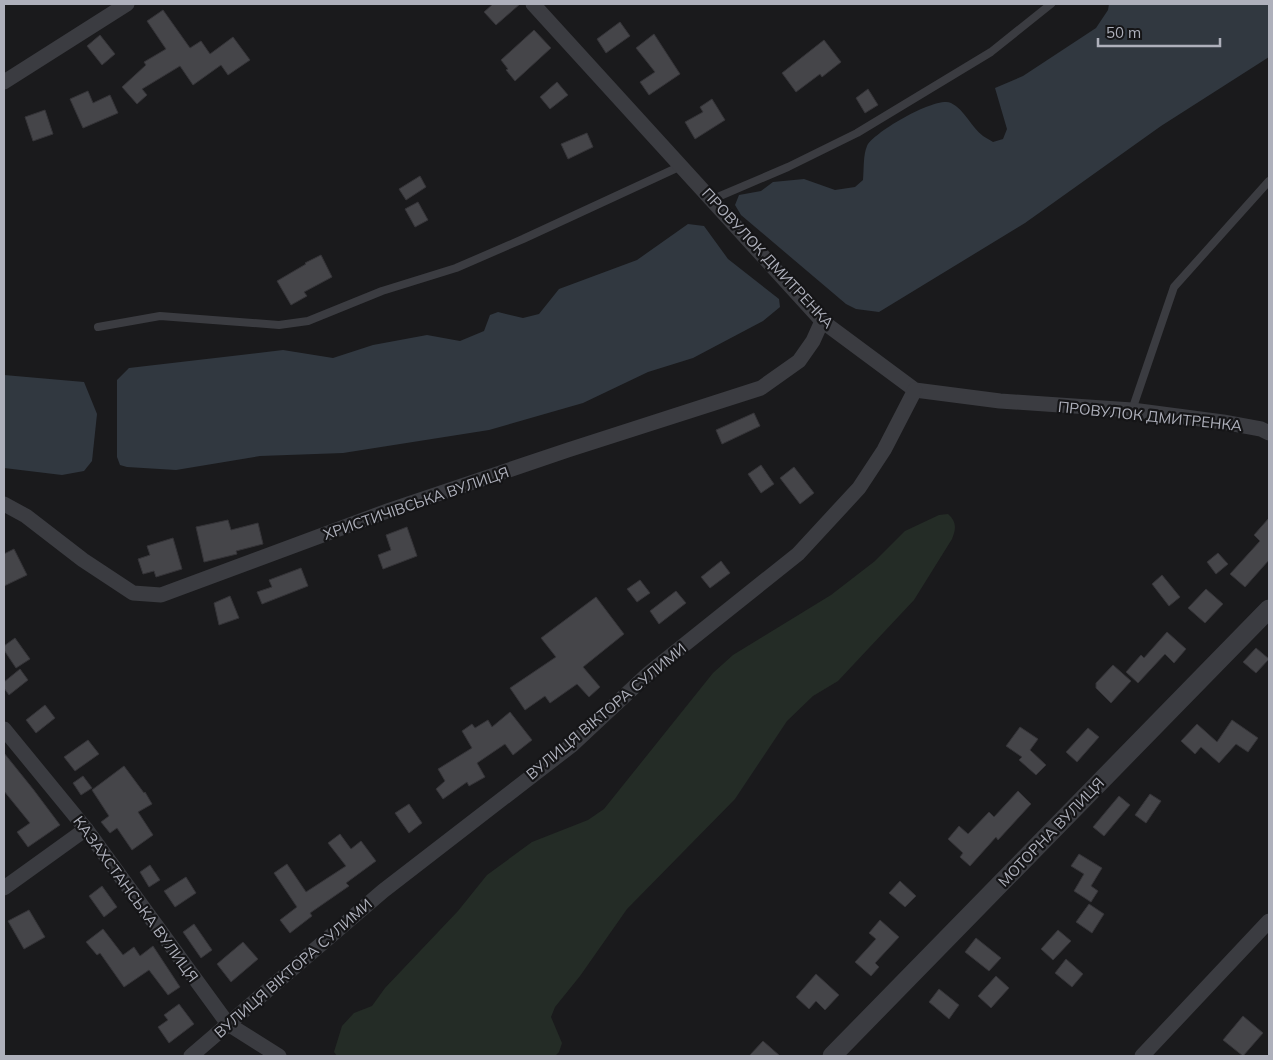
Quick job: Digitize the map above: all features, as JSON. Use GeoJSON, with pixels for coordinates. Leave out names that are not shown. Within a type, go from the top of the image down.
{"type":"FeatureCollection","features":[{"type":"Feature","properties":{"kind":"street"},"geometry":{"type":"LineString","coordinates":[[4,82],[127,4]]}},
{"type":"Feature","properties":{"kind":"street","name":"ПРОВУЛОК ДМИТРЕНКА"},"geometry":{"type":"LineString","coordinates":[[533,4],[713,199],[822,321],[915,390],[1000,401],[1132,410],[1223,422],[1261,429],[1269,433]]}},
{"type":"Feature","properties":{"kind":"street","name":"ХРИСТИЧІВСЬКА ВУЛИЦЯ"},"geometry":{"type":"LineString","coordinates":[[4,504],[26,516],[83,560],[133,593],[161,595],[390,510],[761,388],[799,361],[822,321]]}},
{"type":"Feature","properties":{"kind":"street","name":"ВУЛИЦЯ ВІКТОРА СУЛИМИ"},"geometry":{"type":"LineString","coordinates":[[190,1056],[383,891],[572,745],[649,673],[798,554],[859,488],[884,450],[915,390]]}},
{"type":"Feature","properties":{"kind":"street","name":"МОТОРНА ВУЛИЦЯ"},"geometry":{"type":"LineString","coordinates":[[832,1056],[1269,609]]}},
{"type":"Feature","properties":{"kind":"street","name":"КАЗАХСТАНСЬКА ВУЛИЦЯ"},"geometry":{"type":"LineString","coordinates":[[4,729],[86,829],[228,1024],[279,1056]]}},
{"type":"Feature","properties":{"kind":"street"},"geometry":{"type":"LineString","coordinates":[[4,888],[86,829]]}},
{"type":"Feature","properties":{"kind":"street"},"geometry":{"type":"LineString","coordinates":[[1142,1056],[1269,921]]}},
{"type":"Feature","properties":{"kind":"lane"},"geometry":{"type":"LineString","coordinates":[[713,199],[788,167],[857,133],[991,52],[1051,4]]}},
{"type":"Feature","properties":{"kind":"lane"},"geometry":{"type":"LineString","coordinates":[[98,327],[160,316],[279,324],[308,321],[382,291],[456,268],[523,240],[681,166]]}},
{"type":"Feature","properties":{"kind":"lane"},"geometry":{"type":"LineString","coordinates":[[1132,410],[1174,286],[1269,181]]}},
{"type":"Feature","properties":{"kind":"shaded area"},"geometry":{"type":"Polygon","coordinates":[[[1109,4],[1269,4],[1269,57],[1161,126],[1025,223],[879,312],[856,309],[846,304],[741,215],[735,205],[739,195],[761,191],[773,182],[804,179],[835,190],[855,187],[863,180],[864,158],[867,146],[872,140],[881,132],[906,117],[943,102],[956,106],[983,136],[993,142],[1003,139],[1007,129],[995,88],[1023,76],[1096,28],[1108,10],[1109,4]]]}},
{"type":"Feature","properties":{"kind":"shaded area"},"geometry":{"type":"Polygon","coordinates":[[[688,224],[704,226],[728,259],[779,299],[780,307],[763,321],[693,358],[648,372],[583,403],[489,430],[343,453],[260,456],[176,470],[120,465],[117,457],[117,380],[129,368],[283,350],[333,358],[373,345],[427,335],[460,341],[484,331],[490,315],[498,312],[523,318],[539,314],[559,289],[637,260],[688,224]]]}},
{"type":"Feature","properties":{"kind":"shaded area"},"geometry":{"type":"Polygon","coordinates":[[[4,375],[84,382],[97,414],[92,461],[84,471],[62,475],[4,468],[4,375]]]}},
{"type":"Feature","properties":{"kind":"shaded area"},"geometry":{"type":"Polygon","coordinates":[[[948,514],[955,526],[952,539],[914,600],[838,681],[813,696],[787,721],[735,799],[627,909],[580,976],[555,1007],[551,1017],[562,1043],[559,1052],[555,1056],[337,1056],[334,1052],[342,1026],[354,1013],[372,1006],[385,988],[458,911],[487,875],[532,842],[588,820],[604,809],[713,673],[733,655],[831,595],[875,561],[905,531],[939,515],[948,514]]]}},
{"type":"Feature","properties":{"kind":"building"},"geometry":{"type":"Polygon","coordinates":[[[493,4],[520,4],[496,25],[484,12],[493,4]]]}},
{"type":"Feature","properties":{"kind":"building"},"geometry":{"type":"Polygon","coordinates":[[[163,10],[190,48],[201,41],[210,54],[233,37],[250,60],[228,75],[221,65],[193,85],[180,66],[142,89],[147,95],[137,104],[122,87],[146,65],[144,62],[166,49],[147,21],[163,10]]]}},
{"type":"Feature","properties":{"kind":"building"},"geometry":{"type":"Polygon","coordinates":[[[620,22],[630,36],[606,53],[597,39],[620,22]]]}},
{"type":"Feature","properties":{"kind":"building"},"geometry":{"type":"Polygon","coordinates":[[[534,30],[551,48],[515,81],[501,60],[534,30]]]}},
{"type":"Feature","properties":{"kind":"building"},"geometry":{"type":"Polygon","coordinates":[[[654,34],[680,74],[649,95],[640,82],[655,72],[636,48],[654,34]]]}},
{"type":"Feature","properties":{"kind":"building"},"geometry":{"type":"Polygon","coordinates":[[[100,35],[115,54],[102,65],[87,46],[100,35]]]}},
{"type":"Feature","properties":{"kind":"building"},"geometry":{"type":"Polygon","coordinates":[[[824,40],[841,62],[822,77],[820,74],[796,92],[782,73],[824,40]]]}},
{"type":"Feature","properties":{"kind":"building"},"geometry":{"type":"Polygon","coordinates":[[[557,82],[568,95],[550,109],[540,97],[557,82]]]}},
{"type":"Feature","properties":{"kind":"building"},"geometry":{"type":"Polygon","coordinates":[[[868,89],[878,105],[865,113],[856,98],[868,89]]]}},
{"type":"Feature","properties":{"kind":"building"},"geometry":{"type":"Polygon","coordinates":[[[88,91],[93,103],[110,95],[118,113],[83,128],[70,99],[88,91]]]}},
{"type":"Feature","properties":{"kind":"building"},"geometry":{"type":"Polygon","coordinates":[[[712,99],[725,120],[695,139],[685,122],[703,112],[700,107],[712,99]]]}},
{"type":"Feature","properties":{"kind":"building"},"geometry":{"type":"Polygon","coordinates":[[[45,110],[53,134],[33,141],[25,117],[45,110]]]}},
{"type":"Feature","properties":{"kind":"building"},"geometry":{"type":"Polygon","coordinates":[[[587,133],[593,147],[568,159],[561,144],[587,133]]]}},
{"type":"Feature","properties":{"kind":"building"},"geometry":{"type":"Polygon","coordinates":[[[420,176],[426,187],[406,200],[399,189],[420,176]]]}},
{"type":"Feature","properties":{"kind":"building"},"geometry":{"type":"Polygon","coordinates":[[[418,202],[428,220],[415,227],[405,209],[418,202]]]}},
{"type":"Feature","properties":{"kind":"building"},"geometry":{"type":"Polygon","coordinates":[[[321,255],[332,277],[304,292],[307,296],[291,305],[277,281],[321,255]]]}},
{"type":"Feature","properties":{"kind":"building"},"geometry":{"type":"Polygon","coordinates":[[[754,413],[760,426],[722,444],[716,430],[754,413]]]}},
{"type":"Feature","properties":{"kind":"building"},"geometry":{"type":"Polygon","coordinates":[[[761,465],[774,484],[761,493],[748,474],[761,465]]]}},
{"type":"Feature","properties":{"kind":"building"},"geometry":{"type":"Polygon","coordinates":[[[794,467],[814,493],[800,504],[780,478],[794,467]]]}},
{"type":"Feature","properties":{"kind":"building"},"geometry":{"type":"Polygon","coordinates":[[[1269,518],[1269,560],[1245,587],[1230,574],[1260,541],[1254,535],[1269,518]]]}},
{"type":"Feature","properties":{"kind":"building"},"geometry":{"type":"Polygon","coordinates":[[[228,520],[231,530],[258,523],[263,544],[236,551],[237,554],[204,562],[196,527],[228,520]]]}},
{"type":"Feature","properties":{"kind":"building"},"geometry":{"type":"Polygon","coordinates":[[[407,527],[417,556],[383,569],[378,555],[391,550],[386,535],[407,527]]]}},
{"type":"Feature","properties":{"kind":"building"},"geometry":{"type":"Polygon","coordinates":[[[173,538],[182,569],[156,577],[154,571],[143,574],[138,559],[150,555],[147,546],[173,538]]]}},
{"type":"Feature","properties":{"kind":"building"},"geometry":{"type":"Polygon","coordinates":[[[14,549],[27,575],[4,586],[4,554],[14,549]]]}},
{"type":"Feature","properties":{"kind":"building"},"geometry":{"type":"Polygon","coordinates":[[[1218,553],[1228,564],[1216,574],[1207,562],[1218,553]]]}},
{"type":"Feature","properties":{"kind":"building"},"geometry":{"type":"Polygon","coordinates":[[[721,561],[730,573],[710,588],[701,577],[721,561]]]}},
{"type":"Feature","properties":{"kind":"building"},"geometry":{"type":"Polygon","coordinates":[[[301,568],[308,586],[262,604],[257,592],[272,587],[269,580],[301,568]]]}},
{"type":"Feature","properties":{"kind":"building"},"geometry":{"type":"Polygon","coordinates":[[[1162,575],[1180,597],[1169,606],[1152,584],[1162,575]]]}},
{"type":"Feature","properties":{"kind":"building"},"geometry":{"type":"Polygon","coordinates":[[[640,580],[650,593],[637,602],[627,589],[640,580]]]}},
{"type":"Feature","properties":{"kind":"building"},"geometry":{"type":"Polygon","coordinates":[[[1206,589],[1223,604],[1205,623],[1188,608],[1206,589]]]}},
{"type":"Feature","properties":{"kind":"building"},"geometry":{"type":"Polygon","coordinates":[[[676,591],[686,603],[659,624],[650,611],[676,591]]]}},
{"type":"Feature","properties":{"kind":"building"},"geometry":{"type":"Polygon","coordinates":[[[230,596],[239,618],[219,625],[214,603],[230,596]]]}},
{"type":"Feature","properties":{"kind":"building"},"geometry":{"type":"Polygon","coordinates":[[[596,597],[624,634],[583,667],[600,687],[589,697],[577,684],[550,703],[545,696],[525,710],[510,688],[556,657],[541,638],[596,597]]]}},
{"type":"Feature","properties":{"kind":"building"},"geometry":{"type":"Polygon","coordinates":[[[1167,632],[1186,649],[1174,663],[1165,654],[1138,683],[1126,672],[1141,655],[1144,658],[1167,632]]]}},
{"type":"Feature","properties":{"kind":"building"},"geometry":{"type":"Polygon","coordinates":[[[15,638],[30,659],[16,668],[4,650],[4,646],[15,638]]]}},
{"type":"Feature","properties":{"kind":"building"},"geometry":{"type":"Polygon","coordinates":[[[1256,648],[1269,659],[1256,673],[1243,662],[1256,648]]]}},
{"type":"Feature","properties":{"kind":"building"},"geometry":{"type":"Polygon","coordinates":[[[1113,665],[1131,681],[1111,703],[1096,688],[1096,683],[1113,665]]]}},
{"type":"Feature","properties":{"kind":"building"},"geometry":{"type":"Polygon","coordinates":[[[20,669],[28,680],[9,695],[4,688],[4,682],[20,669]]]}},
{"type":"Feature","properties":{"kind":"building"},"geometry":{"type":"Polygon","coordinates":[[[45,705],[55,718],[36,733],[26,720],[45,705]]]}},
{"type":"Feature","properties":{"kind":"building"},"geometry":{"type":"Polygon","coordinates":[[[510,712],[532,740],[513,755],[505,744],[477,763],[485,777],[469,786],[467,782],[443,799],[436,789],[445,781],[438,769],[472,748],[462,731],[472,724],[475,728],[488,720],[492,727],[510,712]]]}},
{"type":"Feature","properties":{"kind":"building"},"geometry":{"type":"Polygon","coordinates":[[[1232,720],[1258,738],[1248,752],[1236,744],[1219,763],[1201,747],[1195,754],[1181,741],[1197,724],[1217,742],[1232,720]]]}},
{"type":"Feature","properties":{"kind":"building"},"geometry":{"type":"Polygon","coordinates":[[[1020,727],[1038,739],[1030,750],[1046,765],[1036,775],[1019,760],[1022,757],[1006,746],[1020,727]]]}},
{"type":"Feature","properties":{"kind":"building"},"geometry":{"type":"Polygon","coordinates":[[[1088,728],[1099,737],[1077,762],[1066,752],[1088,728]]]}},
{"type":"Feature","properties":{"kind":"building"},"geometry":{"type":"Polygon","coordinates":[[[88,740],[99,754],[75,771],[64,757],[88,740]]]}},
{"type":"Feature","properties":{"kind":"building"},"geometry":{"type":"Polygon","coordinates":[[[4,753],[60,825],[28,847],[17,832],[30,823],[4,791],[4,753]]]}},
{"type":"Feature","properties":{"kind":"building"},"geometry":{"type":"Polygon","coordinates":[[[124,766],[152,804],[138,812],[153,835],[132,850],[117,828],[110,833],[101,822],[109,816],[92,790],[124,766]]]}},
{"type":"Feature","properties":{"kind":"building"},"geometry":{"type":"Polygon","coordinates":[[[83,776],[92,788],[81,795],[73,783],[83,776]]]}},
{"type":"Feature","properties":{"kind":"building"},"geometry":{"type":"Polygon","coordinates":[[[1018,791],[1031,804],[998,840],[996,837],[970,866],[960,857],[963,853],[948,839],[959,826],[968,834],[989,812],[994,817],[1018,791]]]}},
{"type":"Feature","properties":{"kind":"building"},"geometry":{"type":"Polygon","coordinates":[[[1150,794],[1161,801],[1146,823],[1135,815],[1150,794]]]}},
{"type":"Feature","properties":{"kind":"building"},"geometry":{"type":"Polygon","coordinates":[[[1119,796],[1130,805],[1104,836],[1093,827],[1119,796]]]}},
{"type":"Feature","properties":{"kind":"building"},"geometry":{"type":"Polygon","coordinates":[[[409,804],[422,823],[409,833],[395,813],[409,804]]]}},
{"type":"Feature","properties":{"kind":"building"},"geometry":{"type":"Polygon","coordinates":[[[340,834],[351,849],[361,841],[376,861],[346,883],[349,886],[310,913],[312,916],[290,933],[280,920],[297,907],[274,873],[287,864],[306,892],[346,866],[328,843],[340,834]]]}},
{"type":"Feature","properties":{"kind":"building"},"geometry":{"type":"Polygon","coordinates":[[[1079,854],[1102,868],[1091,886],[1098,891],[1091,902],[1074,891],[1084,874],[1071,866],[1079,854]]]}},
{"type":"Feature","properties":{"kind":"building"},"geometry":{"type":"Polygon","coordinates":[[[150,865],[160,880],[149,887],[140,872],[150,865]]]}},
{"type":"Feature","properties":{"kind":"building"},"geometry":{"type":"Polygon","coordinates":[[[186,877],[196,893],[175,907],[164,891],[186,877]]]}},
{"type":"Feature","properties":{"kind":"building"},"geometry":{"type":"Polygon","coordinates":[[[900,881],[916,896],[905,907],[889,893],[900,881]]]}},
{"type":"Feature","properties":{"kind":"building"},"geometry":{"type":"Polygon","coordinates":[[[102,886],[117,907],[104,917],[89,896],[102,886]]]}},
{"type":"Feature","properties":{"kind":"building"},"geometry":{"type":"Polygon","coordinates":[[[1089,904],[1104,914],[1092,933],[1076,922],[1089,904]]]}},
{"type":"Feature","properties":{"kind":"building"},"geometry":{"type":"Polygon","coordinates":[[[29,910],[45,937],[24,949],[8,921],[29,910]]]}},
{"type":"Feature","properties":{"kind":"building"},"geometry":{"type":"Polygon","coordinates":[[[880,920],[899,937],[875,963],[879,967],[871,976],[855,962],[876,939],[869,933],[880,920]]]}},
{"type":"Feature","properties":{"kind":"building"},"geometry":{"type":"Polygon","coordinates":[[[194,924],[212,950],[201,958],[183,932],[194,924]]]}},
{"type":"Feature","properties":{"kind":"building"},"geometry":{"type":"Polygon","coordinates":[[[103,929],[123,955],[134,947],[140,956],[153,946],[180,987],[168,995],[149,970],[124,987],[100,953],[97,955],[86,942],[103,929]]]}},
{"type":"Feature","properties":{"kind":"building"},"geometry":{"type":"Polygon","coordinates":[[[1058,930],[1071,941],[1053,960],[1041,949],[1058,930]]]}},
{"type":"Feature","properties":{"kind":"building"},"geometry":{"type":"Polygon","coordinates":[[[976,938],[1001,958],[989,971],[965,952],[976,938]]]}},
{"type":"Feature","properties":{"kind":"building"},"geometry":{"type":"Polygon","coordinates":[[[243,942],[258,959],[231,982],[217,964],[243,942]]]}},
{"type":"Feature","properties":{"kind":"building"},"geometry":{"type":"Polygon","coordinates":[[[1066,959],[1083,974],[1072,987],[1055,973],[1066,959]]]}},
{"type":"Feature","properties":{"kind":"building"},"geometry":{"type":"Polygon","coordinates":[[[816,974],[839,995],[825,1010],[816,1001],[809,1009],[796,997],[816,974]]]}},
{"type":"Feature","properties":{"kind":"building"},"geometry":{"type":"Polygon","coordinates":[[[996,976],[1009,988],[991,1008],[978,996],[996,976]]]}},
{"type":"Feature","properties":{"kind":"building"},"geometry":{"type":"Polygon","coordinates":[[[939,989],[959,1005],[949,1019],[929,1002],[939,989]]]}},
{"type":"Feature","properties":{"kind":"building"},"geometry":{"type":"Polygon","coordinates":[[[179,1004],[194,1024],[169,1043],[158,1027],[168,1020],[164,1015],[179,1004]]]}},
{"type":"Feature","properties":{"kind":"building"},"geometry":{"type":"Polygon","coordinates":[[[1243,1016],[1263,1033],[1243,1056],[1223,1040],[1243,1016]]]}},
{"type":"Feature","properties":{"kind":"building"},"geometry":{"type":"Polygon","coordinates":[[[763,1041],[780,1056],[749,1056],[763,1041]]]}}]}
